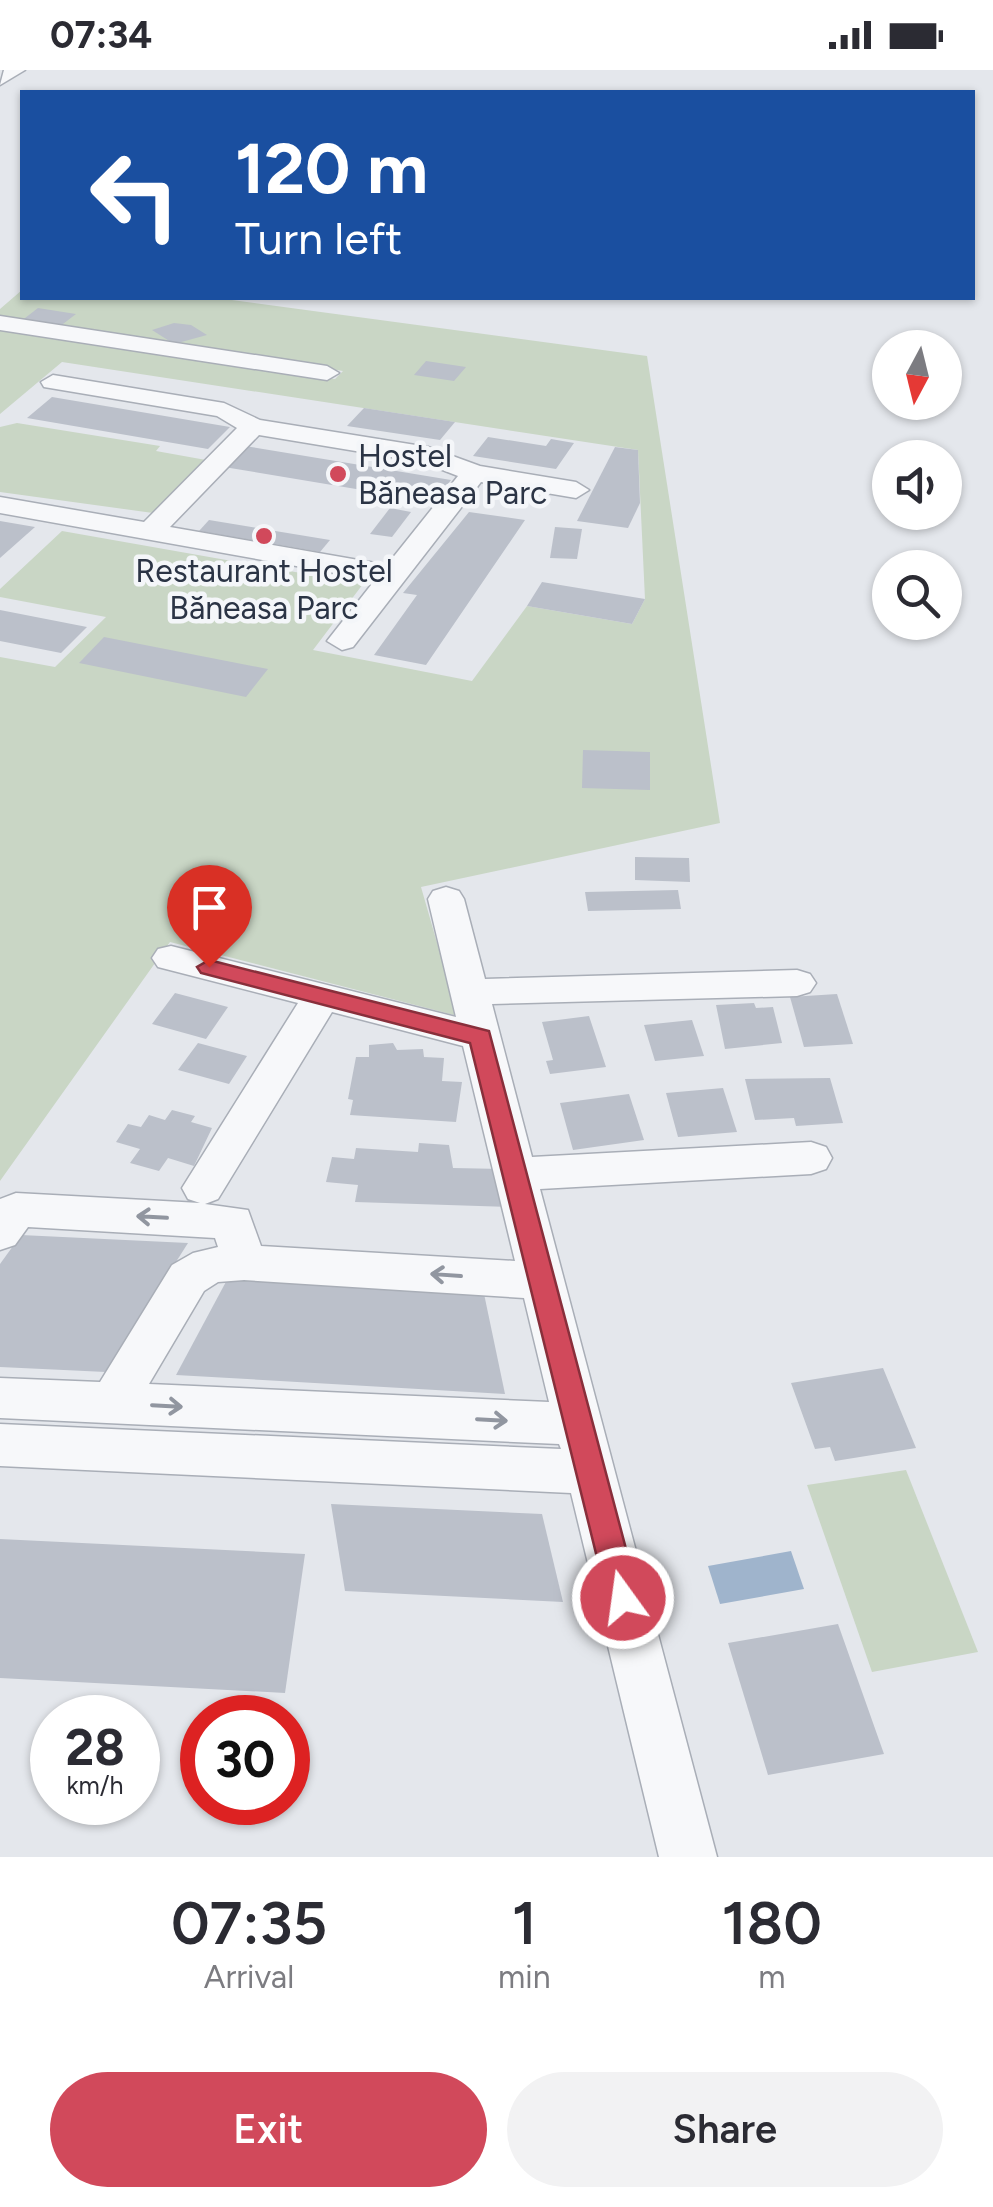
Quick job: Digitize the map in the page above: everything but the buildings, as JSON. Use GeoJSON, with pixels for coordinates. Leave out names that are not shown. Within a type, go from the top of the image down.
{"type":"FeatureCollection","features":[{"type":"Feature","properties":{"kind":"street"},"geometry":{"type":"LineString","coordinates":[[0,80],[16,70]]}},
{"type":"Feature","properties":{"kind":"street"},"geometry":{"type":"LineString","coordinates":[[0,323],[327,373]]}},
{"type":"Feature","properties":{"kind":"street"},"geometry":{"type":"LineString","coordinates":[[54,382],[224,410],[253,426],[428,455],[474,473],[576,490]]}},
{"type":"Feature","properties":{"kind":"street"},"geometry":{"type":"LineString","coordinates":[[151,531],[253,426]]}},
{"type":"Feature","properties":{"kind":"street"},"geometry":{"type":"LineString","coordinates":[[342,640],[474,473]]}},
{"type":"Feature","properties":{"kind":"street"},"geometry":{"type":"LineString","coordinates":[[0,504],[394,574]]}},
{"type":"Feature","properties":{"kind":"street"},"geometry":{"type":"LineString","coordinates":[[446,899],[688,1857]]}},
{"type":"Feature","properties":{"kind":"street"},"geometry":{"type":"LineString","coordinates":[[171,958],[481,1037]]}},
{"type":"Feature","properties":{"kind":"street"},"geometry":{"type":"LineString","coordinates":[[469,992],[797,983]]}},
{"type":"Feature","properties":{"kind":"street"},"geometry":{"type":"LineString","coordinates":[[203,1188],[322,997]]}},
{"type":"Feature","properties":{"kind":"street"},"geometry":{"type":"LineString","coordinates":[[515,1174],[811,1158]]}},
{"type":"Feature","properties":{"kind":"street"},"geometry":{"type":"LineString","coordinates":[[0,1233],[16,1210],[233,1222],[244,1262]]}},
{"type":"Feature","properties":{"kind":"street"},"geometry":{"type":"LineString","coordinates":[[113,1403],[188,1278],[209,1266],[244,1262],[543,1281]]}},
{"type":"Feature","properties":{"kind":"street"},"geometry":{"type":"LineString","coordinates":[[0,1398],[579,1424]]}},
{"type":"Feature","properties":{"kind":"street"},"geometry":{"type":"LineString","coordinates":[[0,1445],[591,1472]]}},
{"type":"Feature","properties":{"kind":"green space"},"geometry":{"type":"Polygon","coordinates":[[[20,292],[20,300],[232,300],[647,356],[720,823],[421,887],[458,1016],[170,942],[0,1181],[0,657],[55,667],[106,617],[0,597],[0,589],[62,531],[363,584],[313,650],[472,681],[527,606],[632,624],[645,599],[638,450],[62,362],[0,414],[0,330],[335,379],[343,371],[0,318],[0,309],[20,292]]]}},
{"type":"Feature","properties":{"kind":"green space"},"geometry":{"type":"Polygon","coordinates":[[[17,423],[160,446],[156,451],[206,460],[153,513],[0,492],[0,427],[17,423]]]}},
{"type":"Feature","properties":{"kind":"green space"},"geometry":{"type":"Polygon","coordinates":[[[906,1470],[978,1652],[872,1672],[807,1485],[906,1470]]]}},
{"type":"Feature","properties":{"kind":"water"},"geometry":{"type":"Polygon","coordinates":[[[791,1551],[804,1589],[720,1604],[708,1566],[791,1551]]]}},
{"type":"Feature","properties":{"kind":"place","name":"Hostel Băneasa Parc"},"geometry":{"type":"Point","coordinates":[338,474]}},
{"type":"Feature","properties":{"kind":"place","name":"Restaurant Hostel Băneasa Parc"},"geometry":{"type":"Point","coordinates":[264,536]}},
{"type":"Feature","properties":{"kind":"route"},"geometry":{"type":"LineString","coordinates":[[209,967],[481,1037],[623,1598]]}}]}
